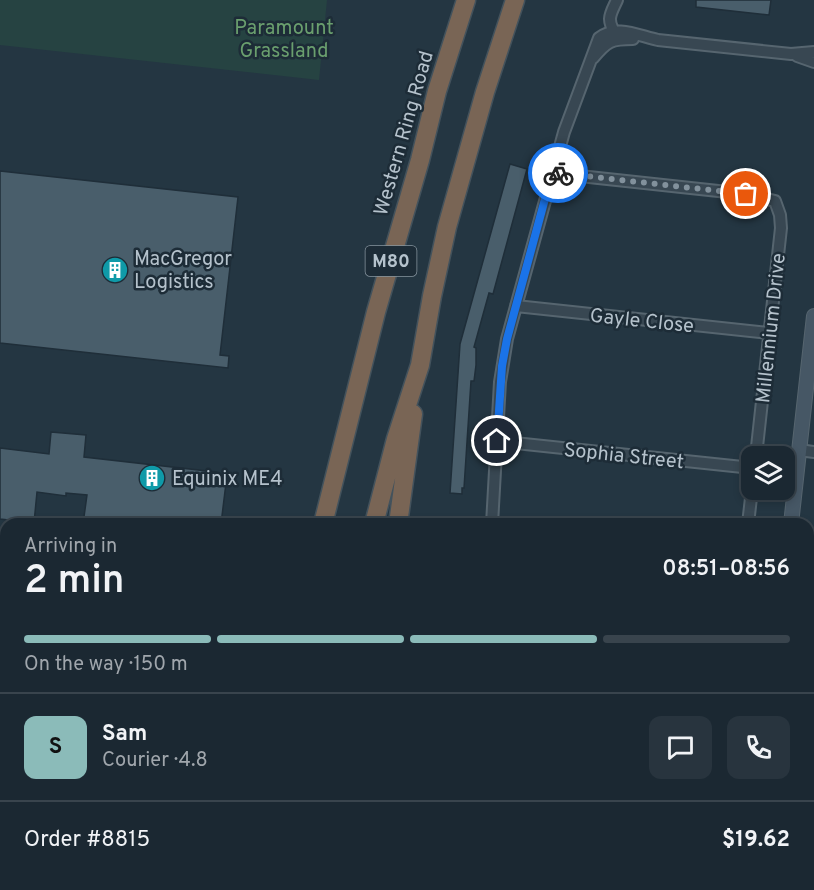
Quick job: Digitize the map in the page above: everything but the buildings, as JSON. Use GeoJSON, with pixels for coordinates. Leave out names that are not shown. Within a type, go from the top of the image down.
{"type":"FeatureCollection","features":[{"type":"Feature","properties":{"kind":"highway","name":"Western Ring Road"},"geometry":{"type":"LineString","coordinates":[[324,518],[376,312],[420,160],[437,91],[466,0]]}},
{"type":"Feature","properties":{"kind":"highway","name":"M80"},"geometry":{"type":"LineString","coordinates":[[376,518],[396,439],[420,364],[447,227],[485,92],[515,0]]}},
{"type":"Feature","properties":{"kind":"highway"},"geometry":{"type":"LineString","coordinates":[[399,518],[420,364]]}},
{"type":"Feature","properties":{"kind":"street"},"geometry":{"type":"LineString","coordinates":[[492,518],[502,366],[516,306],[570,114],[591,61],[616,33],[616,2]]}},
{"type":"Feature","properties":{"kind":"street"},"geometry":{"type":"LineString","coordinates":[[616,33],[791,54],[814,52]]}},
{"type":"Feature","properties":{"kind":"street"},"geometry":{"type":"LineString","coordinates":[[791,54],[814,62]]}},
{"type":"Feature","properties":{"kind":"street","name":"Millennium Drive"},"geometry":{"type":"LineString","coordinates":[[552,173],[746,194],[775,201],[780,215],[781,228],[757,446]]}},
{"type":"Feature","properties":{"kind":"street","name":"Gayle Close"},"geometry":{"type":"LineString","coordinates":[[516,306],[769,333]]}},
{"type":"Feature","properties":{"kind":"street"},"geometry":{"type":"LineString","coordinates":[[792,518],[814,316]]}},
{"type":"Feature","properties":{"kind":"street","name":"Sophia Street"},"geometry":{"type":"LineString","coordinates":[[497,441],[741,467]]}},
{"type":"Feature","properties":{"kind":"street"},"geometry":{"type":"LineString","coordinates":[[799,450],[814,452]]}},
{"type":"Feature","properties":{"kind":"street"},"geometry":{"type":"LineString","coordinates":[[749,518],[751,500]]}},
{"type":"Feature","properties":{"kind":"green space","name":"Paramount Grassland"},"geometry":{"type":"Polygon","coordinates":[[[0,0],[327,0],[319,80],[0,45],[0,0]]]}},
{"type":"Feature","properties":{"kind":"way so far"},"geometry":{"type":"LineString","coordinates":[[558,173],[746,194]]}},
{"type":"Feature","properties":{"kind":"place","name":"MacGregor Logistics"},"geometry":{"type":"Point","coordinates":[115,270]}},
{"type":"Feature","properties":{"kind":"place","name":"Equinix ME4"},"geometry":{"type":"Point","coordinates":[152,478]}},
{"type":"Feature","properties":{"kind":"route"},"geometry":{"type":"LineString","coordinates":[[497,441],[502,366],[507,339],[552,173],[558,173]]}}]}
